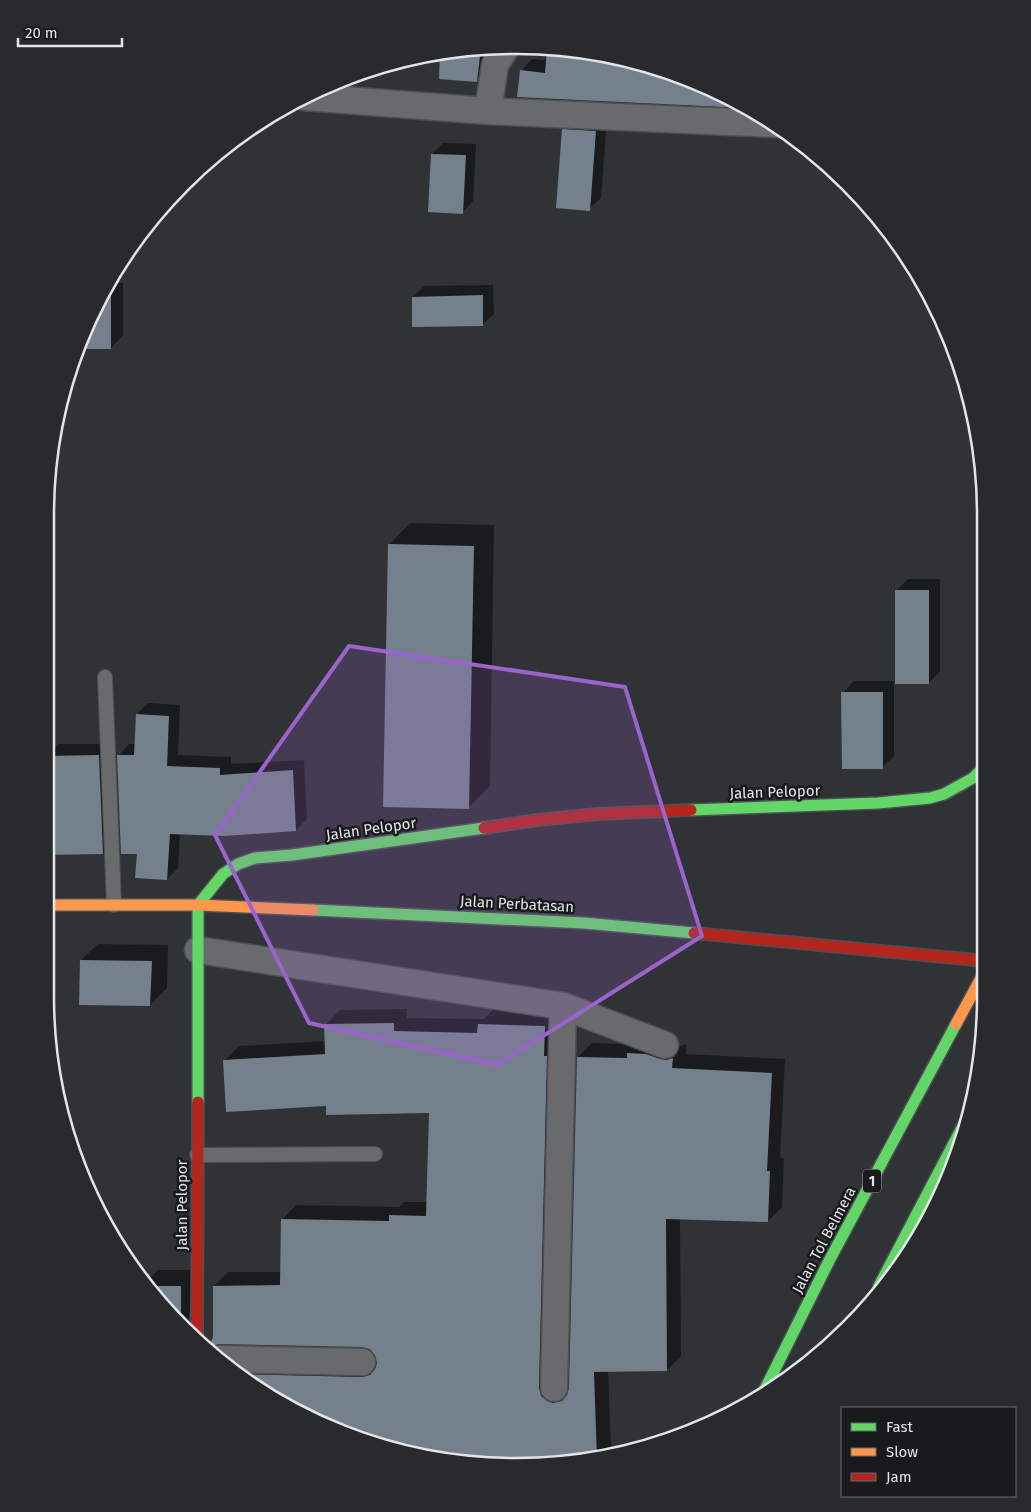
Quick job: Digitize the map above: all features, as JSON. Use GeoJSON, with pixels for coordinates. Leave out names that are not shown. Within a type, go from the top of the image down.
{"type":"FeatureCollection","features":[{"type":"Feature","properties":{"kind":"main road","name":"Jalan Pelopor"},"geometry":{"type":"LineString","coordinates":[[197,1331],[198,905],[221,875],[232,867],[254,858],[292,855],[537,820],[598,814],[858,804],[930,798],[944,794],[977,774]]}},
{"type":"Feature","properties":{"kind":"main road","name":"Jalan Perbatasan"},"geometry":{"type":"LineString","coordinates":[[54,905],[198,905],[584,923],[977,960]]}},
{"type":"Feature","properties":{"kind":"main road","name":"Jalan Tol Belmera"},"geometry":{"type":"LineString","coordinates":[[768,1382],[829,1261],[977,986]]}},
{"type":"Feature","properties":{"kind":"main road"},"geometry":{"type":"LineString","coordinates":[[891,1265],[953,1146]]}},
{"type":"Feature","properties":{"kind":"street"},"geometry":{"type":"LineString","coordinates":[[488,111],[495,64],[501,54]]}},
{"type":"Feature","properties":{"kind":"street"},"geometry":{"type":"LineString","coordinates":[[318,98],[488,111],[758,123]]}},
{"type":"Feature","properties":{"kind":"street"},"geometry":{"type":"LineString","coordinates":[[198,950],[563,1006],[665,1045]]}},
{"type":"Feature","properties":{"kind":"street"},"geometry":{"type":"LineString","coordinates":[[554,1388],[563,1006]]}},
{"type":"Feature","properties":{"kind":"street"},"geometry":{"type":"LineString","coordinates":[[229,1359],[362,1362]]}},
{"type":"Feature","properties":{"kind":"lane"},"geometry":{"type":"LineString","coordinates":[[105,678],[114,905]]}},
{"type":"Feature","properties":{"kind":"lane"},"geometry":{"type":"LineString","coordinates":[[197,1155],[375,1154]]}},
{"type":"Feature","properties":{"kind":"highlighted area"},"geometry":{"type":"Polygon","coordinates":[[[349,646],[625,687],[702,936],[497,1065],[309,1023],[215,835],[349,646]]]}},
{"type":"Feature","properties":{"kind":"building"},"geometry":{"type":"Polygon","coordinates":[[[480,55],[477,82],[439,79],[440,61],[480,55]]]}},
{"type":"Feature","properties":{"kind":"building"},"geometry":{"type":"Polygon","coordinates":[[[546,55],[606,63],[664,78],[731,107],[517,97],[520,70],[545,73],[546,55]]]}},
{"type":"Feature","properties":{"kind":"building"},"geometry":{"type":"Polygon","coordinates":[[[562,129],[596,131],[590,211],[556,208],[562,129]]]}},
{"type":"Feature","properties":{"kind":"building"},"geometry":{"type":"Polygon","coordinates":[[[431,154],[466,155],[463,214],[428,212],[431,154]]]}},
{"type":"Feature","properties":{"kind":"building"},"geometry":{"type":"Polygon","coordinates":[[[111,294],[111,349],[85,349],[101,311],[111,294]]]}},
{"type":"Feature","properties":{"kind":"building"},"geometry":{"type":"Polygon","coordinates":[[[483,295],[483,326],[412,327],[412,297],[483,295]]]}},
{"type":"Feature","properties":{"kind":"building"},"geometry":{"type":"Polygon","coordinates":[[[388,544],[474,546],[469,809],[383,807],[388,544]]]}},
{"type":"Feature","properties":{"kind":"building"},"geometry":{"type":"Polygon","coordinates":[[[895,590],[929,590],[929,684],[895,684],[895,590]]]}},
{"type":"Feature","properties":{"kind":"building"},"geometry":{"type":"Polygon","coordinates":[[[841,692],[883,692],[883,769],[842,769],[841,692]]]}},
{"type":"Feature","properties":{"kind":"building"},"geometry":{"type":"Polygon","coordinates":[[[136,714],[169,716],[167,766],[220,768],[220,775],[293,770],[296,831],[224,836],[170,834],[167,880],[135,878],[137,854],[121,854],[117,755],[134,755],[136,714]]]}},
{"type":"Feature","properties":{"kind":"building"},"geometry":{"type":"Polygon","coordinates":[[[99,755],[103,854],[54,855],[54,756],[99,755]]]}},
{"type":"Feature","properties":{"kind":"building"},"geometry":{"type":"Polygon","coordinates":[[[80,960],[152,961],[150,1006],[79,1005],[80,960]]]}},
{"type":"Feature","properties":{"kind":"building"},"geometry":{"type":"Polygon","coordinates":[[[394,1023],[394,1031],[477,1033],[478,1024],[545,1026],[544,1056],[547,1056],[539,1388],[541,1396],[553,1403],[562,1401],[567,1395],[569,1388],[577,1057],[627,1058],[627,1053],[646,1054],[660,1059],[667,1060],[673,1058],[672,1068],[772,1073],[767,1171],[770,1171],[768,1222],[666,1219],[667,1371],[594,1372],[597,1451],[546,1457],[485,1457],[454,1454],[396,1443],[367,1434],[311,1411],[251,1374],[362,1377],[370,1375],[377,1363],[375,1355],[370,1349],[362,1347],[219,1344],[213,1346],[211,1344],[213,1336],[213,1286],[280,1285],[281,1219],[389,1221],[389,1215],[426,1216],[429,1113],[326,1115],[326,1106],[226,1112],[223,1060],[325,1054],[324,1024],[394,1023]]]}},
{"type":"Feature","properties":{"kind":"building"},"geometry":{"type":"Polygon","coordinates":[[[156,1286],[181,1286],[181,1315],[156,1286]]]}},
{"type":"Feature","properties":{"kind":"traffic: fast"},"geometry":{"type":"LineString","coordinates":[[691,810],[878,803],[930,798],[944,794],[977,774]]}},
{"type":"Feature","properties":{"kind":"traffic: fast"},"geometry":{"type":"LineString","coordinates":[[198,1102],[198,905],[223,874],[238,864],[255,858],[292,855],[484,828]]}},
{"type":"Feature","properties":{"kind":"traffic: fast"},"geometry":{"type":"LineString","coordinates":[[313,910],[584,923],[694,933]]}},
{"type":"Feature","properties":{"kind":"traffic: fast"},"geometry":{"type":"LineString","coordinates":[[768,1382],[829,1261],[956,1024]]}},
{"type":"Feature","properties":{"kind":"traffic: fast"},"geometry":{"type":"LineString","coordinates":[[887,1270],[953,1145]]}},
{"type":"Feature","properties":{"kind":"traffic: slow"},"geometry":{"type":"LineString","coordinates":[[54,905],[198,905],[313,910]]}},
{"type":"Feature","properties":{"kind":"traffic: slow"},"geometry":{"type":"LineString","coordinates":[[956,1024],[977,986]]}},
{"type":"Feature","properties":{"kind":"traffic: jam"},"geometry":{"type":"LineString","coordinates":[[484,828],[598,814],[691,810]]}},
{"type":"Feature","properties":{"kind":"traffic: jam"},"geometry":{"type":"LineString","coordinates":[[694,933],[977,960]]}},
{"type":"Feature","properties":{"kind":"traffic: jam"},"geometry":{"type":"LineString","coordinates":[[197,1331],[198,1102]]}}]}
